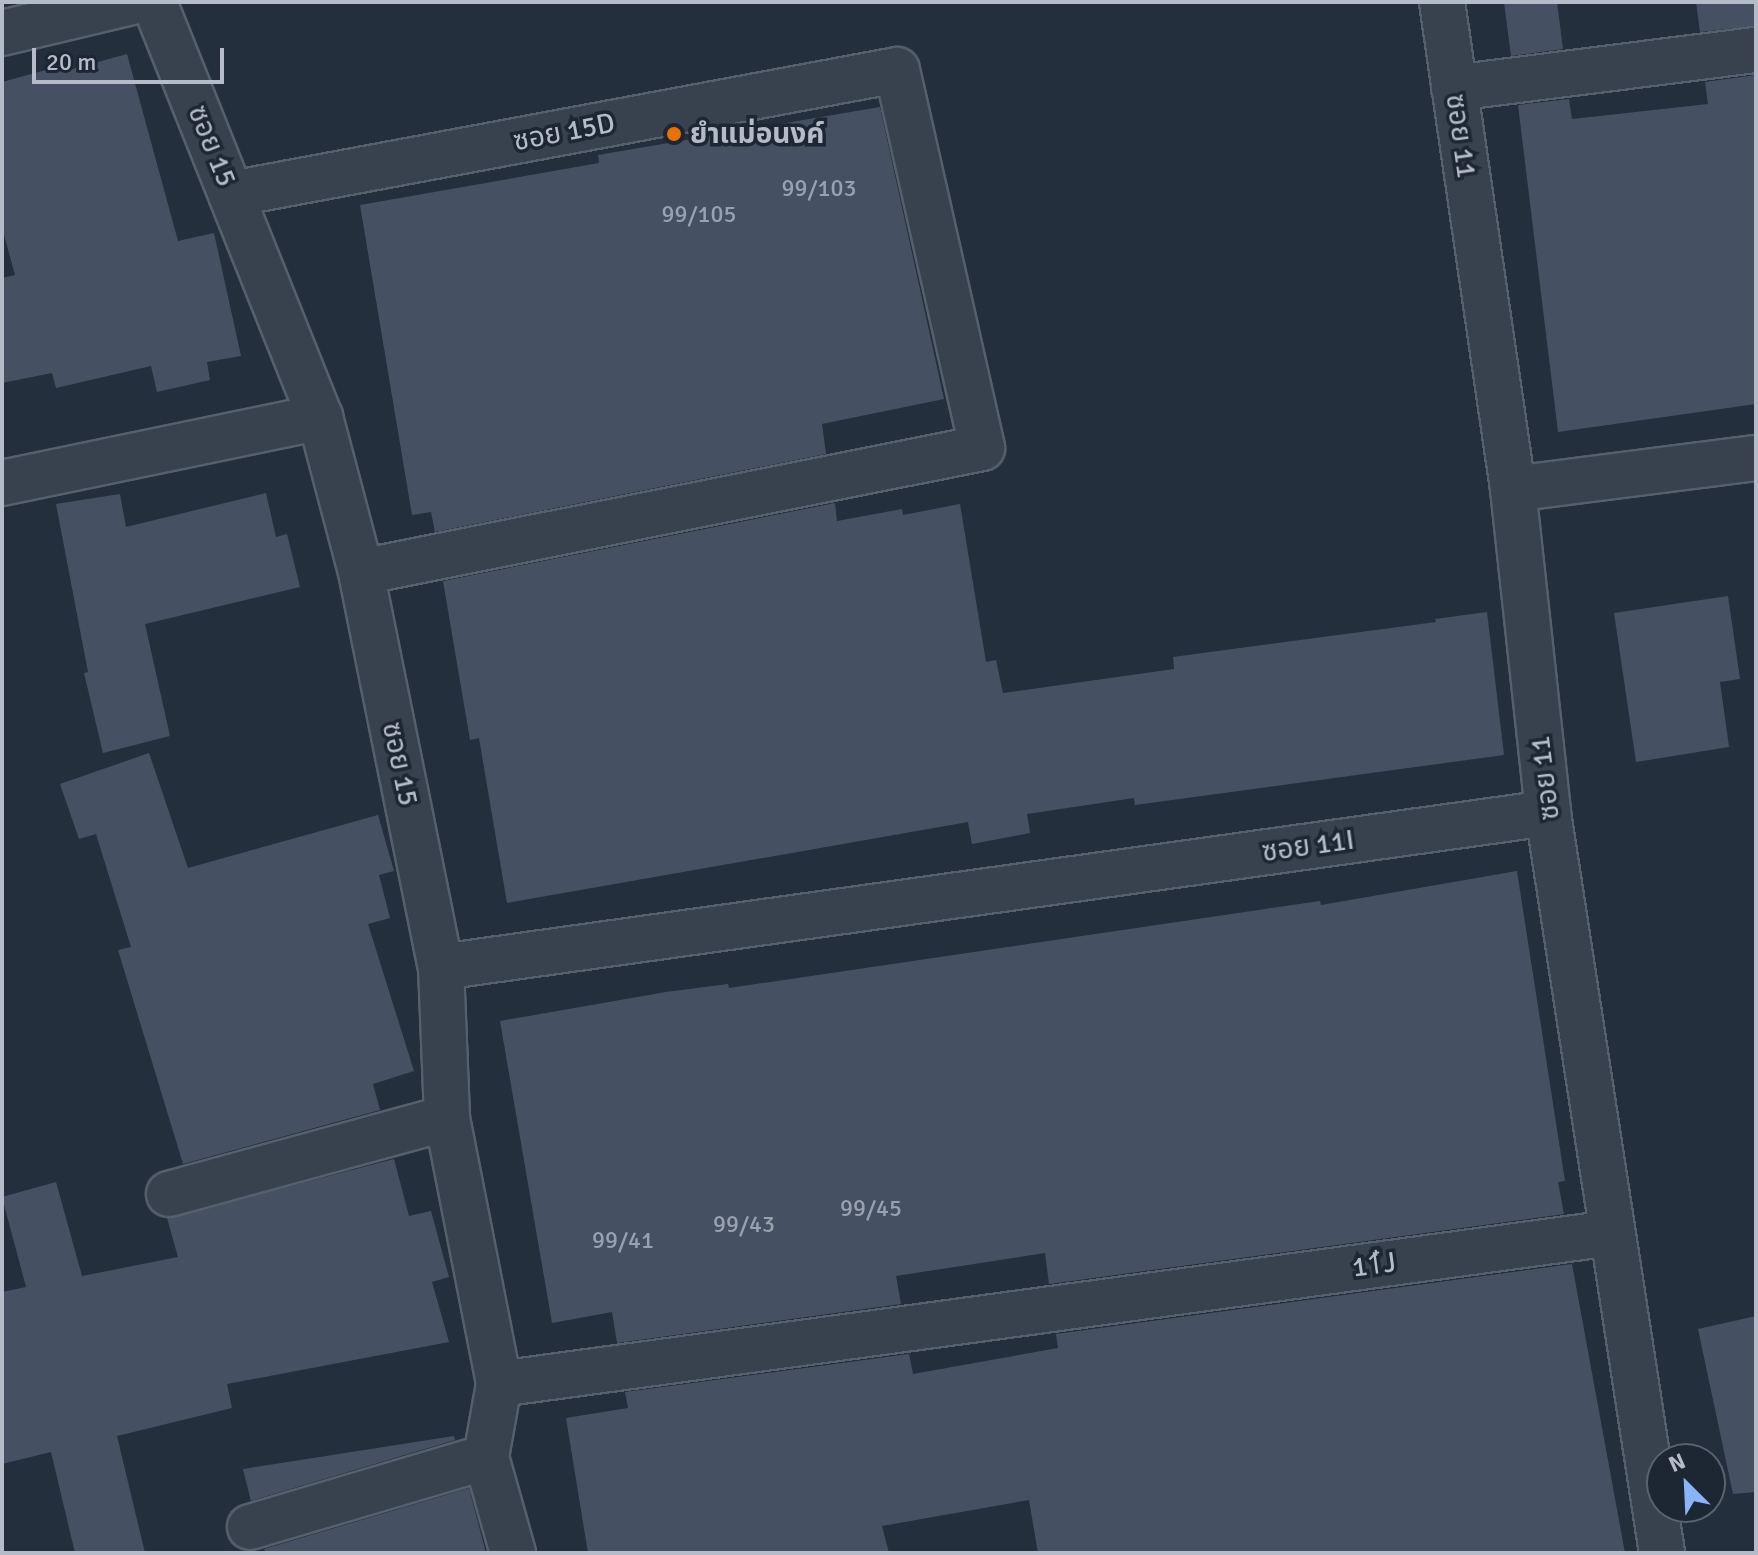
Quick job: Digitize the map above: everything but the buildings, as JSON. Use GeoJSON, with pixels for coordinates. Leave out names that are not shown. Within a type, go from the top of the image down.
{"type":"FeatureCollection","features":[{"type":"Feature","properties":{"kind":"street"},"geometry":{"type":"LineString","coordinates":[[2,33],[132,2]]}},
{"type":"Feature","properties":{"kind":"street","name":"ซอย 15"},"geometry":{"type":"LineString","coordinates":[[154,2],[320,417],[361,572],[441,967],[447,1118],[499,1384],[486,1457],[513,1553]]}},
{"type":"Feature","properties":{"kind":"street","name":"ซอย 11"},"geometry":{"type":"LineString","coordinates":[[1442,2],[1513,489],[1548,813],[1662,1553]]}},
{"type":"Feature","properties":{"kind":"street"},"geometry":{"type":"LineString","coordinates":[[1454,88],[1756,50]]}},
{"type":"Feature","properties":{"kind":"street","name":"ซอย 15D"},"geometry":{"type":"LineString","coordinates":[[231,194],[897,70],[982,448],[361,572]]}},
{"type":"Feature","properties":{"kind":"street"},"geometry":{"type":"LineString","coordinates":[[2,483],[320,417]]}},
{"type":"Feature","properties":{"kind":"street"},"geometry":{"type":"LineString","coordinates":[[1513,489],[1756,458]]}},
{"type":"Feature","properties":{"kind":"street","name":"ซอย 11I"},"geometry":{"type":"LineString","coordinates":[[441,967],[1548,813]]}},
{"type":"Feature","properties":{"kind":"street"},"geometry":{"type":"LineString","coordinates":[[169,1194],[447,1118]]}},
{"type":"Feature","properties":{"kind":"street","name":"11๋J"},"geometry":{"type":"LineString","coordinates":[[499,1384],[1612,1233]]}},
{"type":"Feature","properties":{"kind":"street"},"geometry":{"type":"LineString","coordinates":[[250,1527],[486,1457]]}},
{"type":"Feature","properties":{"kind":"place","name":"ยำแม่อนงค์"},"geometry":{"type":"Point","coordinates":[674,134]}}]}
